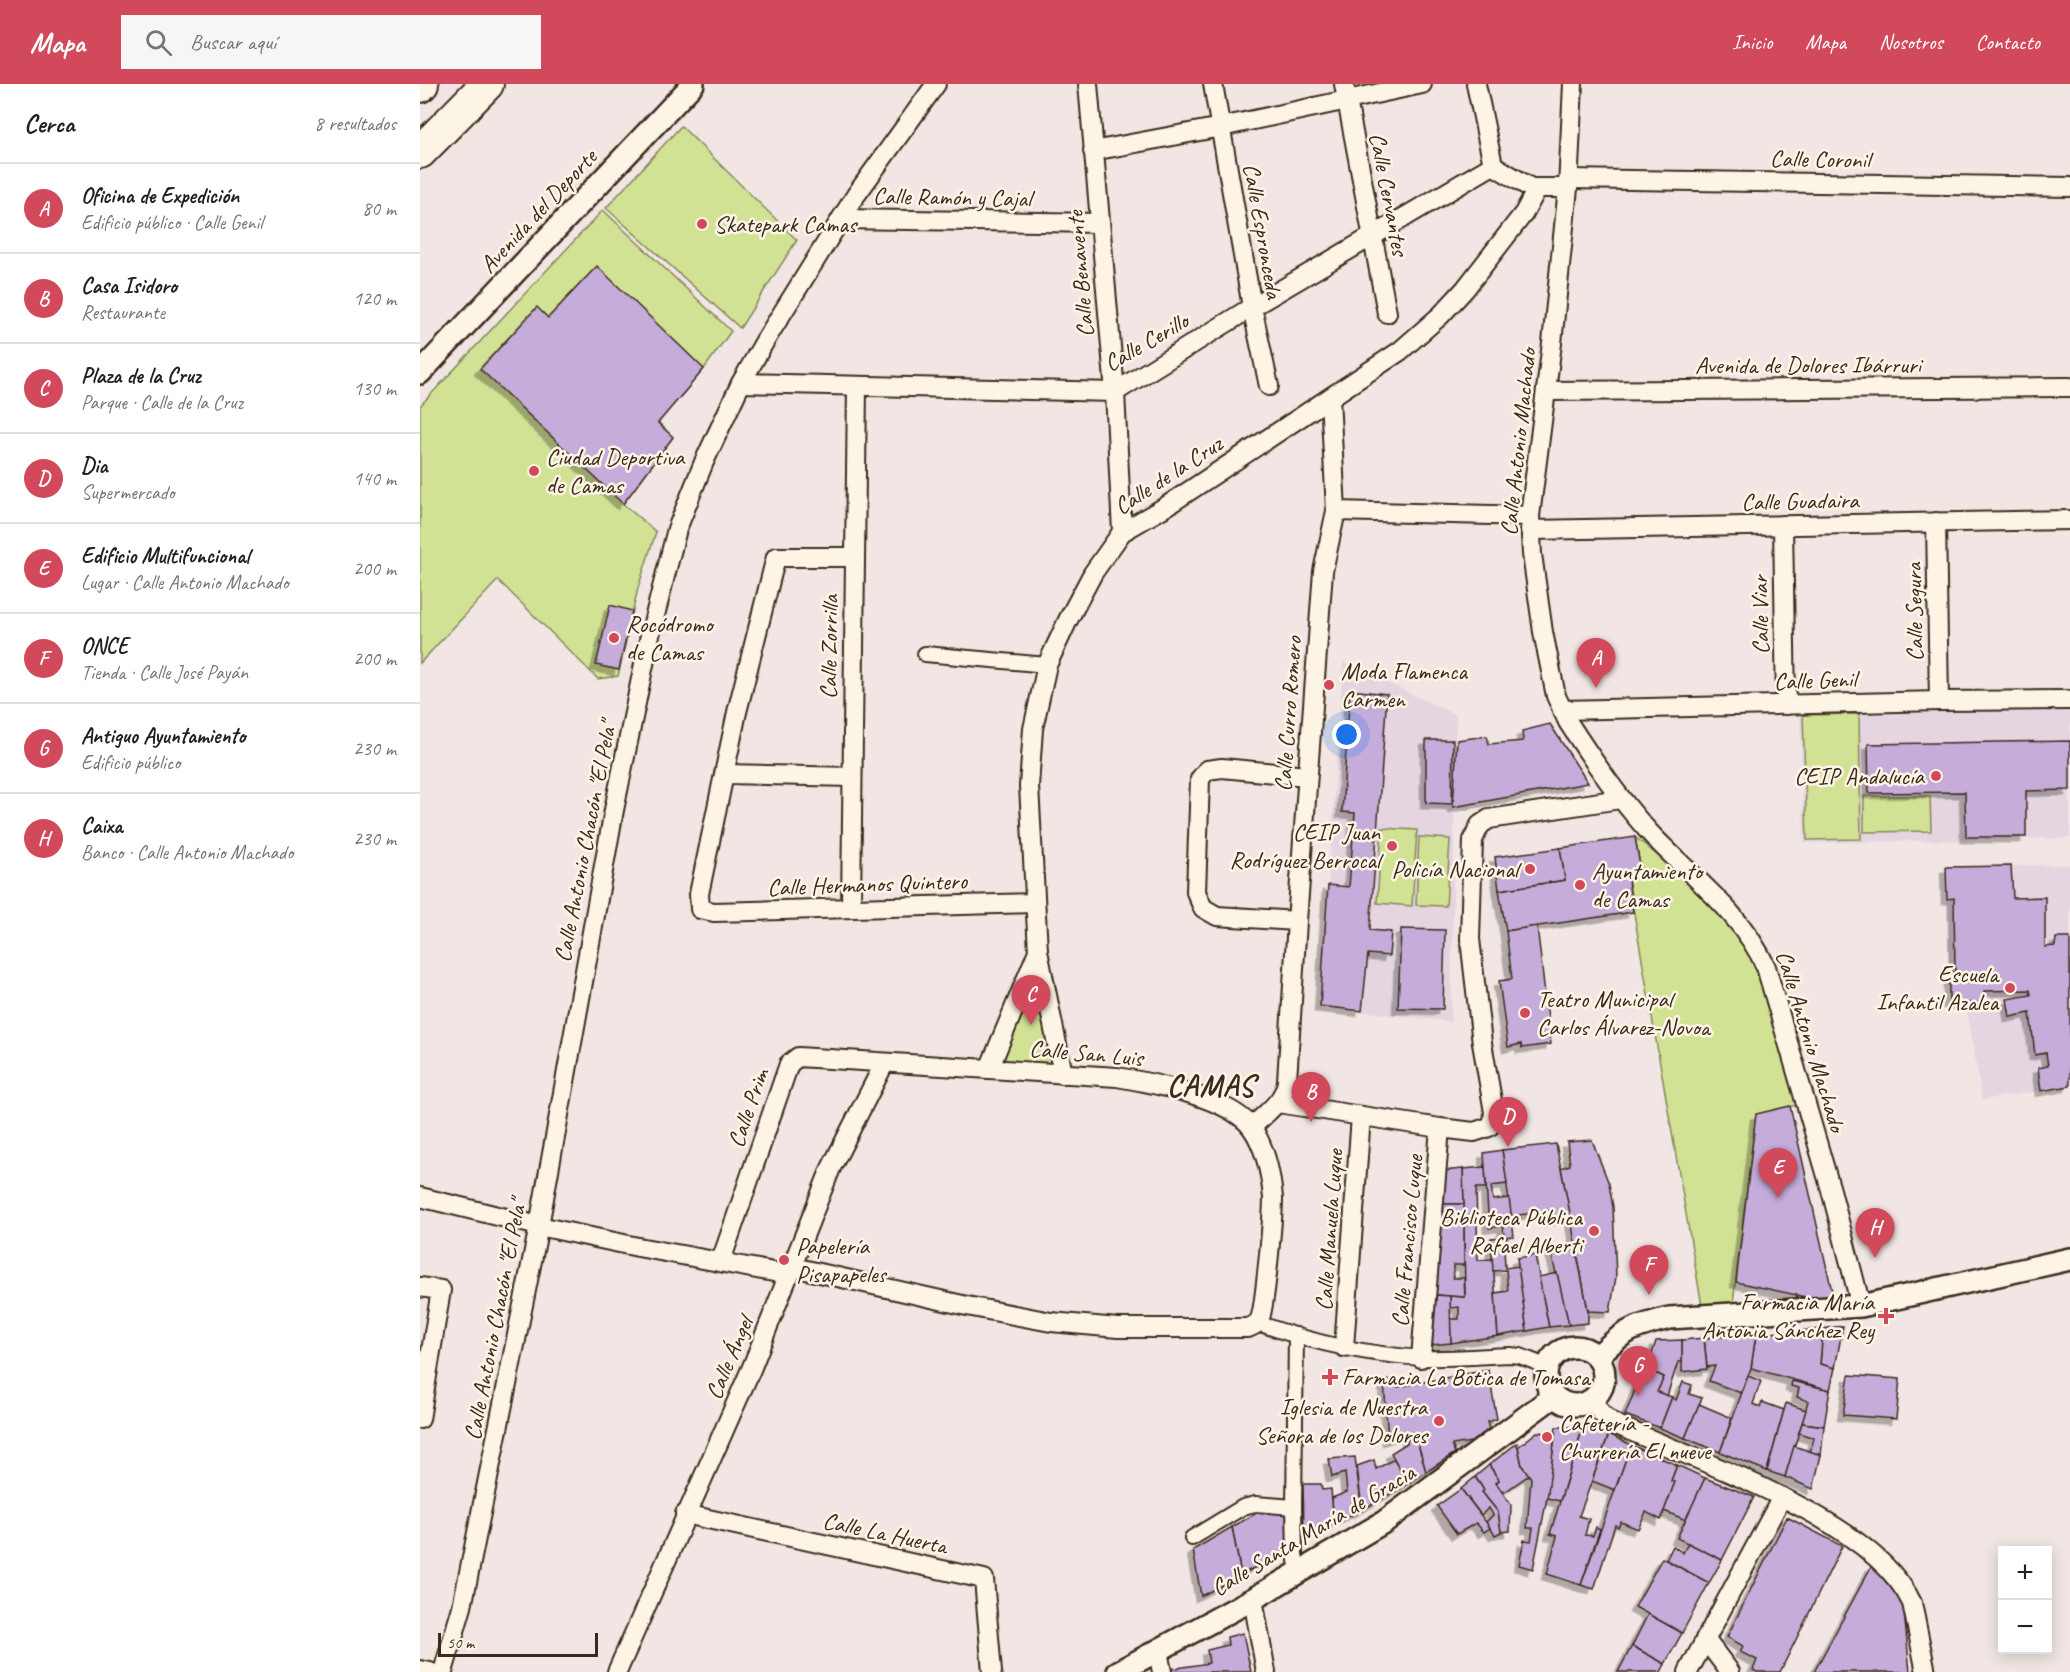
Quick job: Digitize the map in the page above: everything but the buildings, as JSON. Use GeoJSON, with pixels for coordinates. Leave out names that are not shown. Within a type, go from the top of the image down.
{"type":"FeatureCollection","features":[{"type":"Feature","properties":{"kind":"highway"},"geometry":{"type":"LineString","coordinates":[[420,152],[487,84]]}},
{"type":"Feature","properties":{"kind":"street","name":"Avenida del Deporte"},"geometry":{"type":"LineString","coordinates":[[420,373],[693,84]]}},
{"type":"Feature","properties":{"kind":"street","name":"Calle Antonio Chacón \"El Pela\""},"geometry":{"type":"LineString","coordinates":[[443,1672],[462,1607],[539,1226],[614,810],[650,635],[677,530],[704,462],[741,383],[856,195],[936,84]]}},
{"type":"Feature","properties":{"kind":"street","name":"Calle Benavente"},"geometry":{"type":"LineString","coordinates":[[1088,84],[1115,392],[1122,532]]}},
{"type":"Feature","properties":{"kind":"street","name":"Calle Espronceda"},"geometry":{"type":"LineString","coordinates":[[1213,84],[1252,307],[1269,386]]}},
{"type":"Feature","properties":{"kind":"street"},"geometry":{"type":"LineString","coordinates":[[1093,151],[1221,127],[1345,92],[1422,84]]}},
{"type":"Feature","properties":{"kind":"street"},"geometry":{"type":"LineString","coordinates":[[1476,84],[1493,165],[1524,185],[1537,189]]}},
{"type":"Feature","properties":{"kind":"street","name":"Calle Antonio Machado"},"geometry":{"type":"LineString","coordinates":[[1573,84],[1568,183],[1530,523],[1534,576],[1553,685],[1562,710],[1620,799],[1651,834],[1736,918],[1757,948],[1766,967],[1808,1108],[1861,1306]]}},
{"type":"Feature","properties":{"kind":"street","name":"Calle Cervantes"},"geometry":{"type":"LineString","coordinates":[[1345,92],[1387,313]]}},
{"type":"Feature","properties":{"kind":"street","name":"Calle Cerillo"},"geometry":{"type":"LineString","coordinates":[[741,383],[1115,392],[1252,307],[1493,165]]}},
{"type":"Feature","properties":{"kind":"street","name":"Calle Coronil"},"geometry":{"type":"LineString","coordinates":[[1537,189],[1568,183],[2070,187]]}},
{"type":"Feature","properties":{"kind":"street","name":"Calle de la Cruz"},"geometry":{"type":"LineString","coordinates":[[1063,1074],[1038,951],[1029,786],[1033,729],[1047,665],[1093,573],[1122,532],[1165,507],[1400,351],[1441,315],[1465,290],[1524,213],[1537,189]]}},
{"type":"Feature","properties":{"kind":"street","name":"Calle Ramón y Cajal"},"geometry":{"type":"LineString","coordinates":[[841,219],[1099,223]]}},
{"type":"Feature","properties":{"kind":"street","name":"Calle Zorrilla"},"geometry":{"type":"LineString","coordinates":[[851,908],[857,386]]}},
{"type":"Feature","properties":{"kind":"street","name":"Avenida de Dolores Ibárruri"},"geometry":{"type":"LineString","coordinates":[[1546,391],[2070,387]]}},
{"type":"Feature","properties":{"kind":"street","name":"Calle Curro Romero"},"geometry":{"type":"LineString","coordinates":[[1252,1128],[1278,1102],[1286,1090],[1287,1081],[1323,571],[1336,511],[1330,398]]}},
{"type":"Feature","properties":{"kind":"street","name":"Calle Guadaira"},"geometry":{"type":"LineString","coordinates":[[1336,511],[1530,523],[1783,525],[2070,520]]}},
{"type":"Feature","properties":{"kind":"street","name":"Calle Segura"},"geometry":{"type":"LineString","coordinates":[[1936,522],[1939,700]]}},
{"type":"Feature","properties":{"kind":"street","name":"Calle Viar"},"geometry":{"type":"LineString","coordinates":[[1783,525],[1786,705]]}},
{"type":"Feature","properties":{"kind":"street"},"geometry":{"type":"LineString","coordinates":[[852,777],[725,774],[737,712],[776,557],[854,557]]}},
{"type":"Feature","properties":{"kind":"street"},"geometry":{"type":"LineString","coordinates":[[925,654],[1047,665]]}},
{"type":"Feature","properties":{"kind":"street","name":"Calle Genil"},"geometry":{"type":"LineString","coordinates":[[1562,710],[1939,700],[2070,700]]}},
{"type":"Feature","properties":{"kind":"street"},"geometry":{"type":"LineString","coordinates":[[1297,921],[1217,916],[1203,908],[1196,892],[1200,779],[1207,770],[1222,768],[1307,776]]}},
{"type":"Feature","properties":{"kind":"street","name":"Calle Hermanos Quintero"},"geometry":{"type":"LineString","coordinates":[[725,774],[699,894],[700,909],[714,912],[1034,903]]}},
{"type":"Feature","properties":{"kind":"street"},"geometry":{"type":"LineString","coordinates":[[1278,1102],[1440,1128],[1481,1131],[1489,1127],[1493,1122],[1493,1101],[1482,1043],[1470,939],[1472,851],[1476,831],[1489,819],[1620,799]]}},
{"type":"Feature","properties":{"kind":"street","name":"Calle de la Cruz"},"geometry":{"type":"LineString","coordinates":[[989,1069],[1038,951]]}},
{"type":"Feature","properties":{"kind":"street","name":"Calle Prim"},"geometry":{"type":"LineString","coordinates":[[721,1262],[789,1064],[793,1059],[806,1057],[884,1064]]}},
{"type":"Feature","properties":{"kind":"street","name":"Calle San Luis"},"geometry":{"type":"LineString","coordinates":[[884,1064],[1117,1077],[1200,1097],[1239,1116],[1252,1128]]}},
{"type":"Feature","properties":{"kind":"street","name":"Calle Ángel"},"geometry":{"type":"LineString","coordinates":[[617,1672],[752,1367],[831,1168],[884,1064]]}},
{"type":"Feature","properties":{"kind":"street","name":"Calle Manuela Luque"},"geometry":{"type":"LineString","coordinates":[[1344,1347],[1362,1116]]}},
{"type":"Feature","properties":{"kind":"street"},"geometry":{"type":"LineString","coordinates":[[420,1197],[638,1247],[721,1262],[791,1271],[1051,1322],[1118,1328],[1248,1328],[1258,1323],[1261,1318],[1273,1199],[1269,1173],[1252,1128]]}},
{"type":"Feature","properties":{"kind":"street","name":"Calle Francisco Luque"},"geometry":{"type":"LineString","coordinates":[[1421,1358],[1440,1128]]}},
{"type":"Feature","properties":{"kind":"street"},"geometry":{"type":"LineString","coordinates":[[1597,1357],[1627,1330],[1669,1318],[1861,1306],[2070,1258]]}},
{"type":"Feature","properties":{"kind":"street"},"geometry":{"type":"LineString","coordinates":[[420,1287],[441,1290],[420,1419]]}},
{"type":"Feature","properties":{"kind":"street"},"geometry":{"type":"LineString","coordinates":[[1258,1323],[1344,1347],[1421,1358],[1510,1355],[1520,1356],[1548,1367]]}},
{"type":"Feature","properties":{"kind":"street"},"geometry":{"type":"LineString","coordinates":[[1296,1335],[1294,1507],[1295,1554],[1298,1573]]}},
{"type":"Feature","properties":{"kind":"street"},"geometry":{"type":"LineString","coordinates":[[1574,1347],[1590,1351],[1597,1357],[1604,1371],[1604,1380],[1602,1387],[1592,1400],[1576,1405],[1568,1404],[1554,1396],[1547,1382],[1548,1367],[1558,1353],[1574,1347]]}},
{"type":"Feature","properties":{"kind":"street","name":"Calle Santa María de Gracia"},"geometry":{"type":"LineString","coordinates":[[1118,1672],[1253,1599],[1392,1516],[1554,1396]]}},
{"type":"Feature","properties":{"kind":"street"},"geometry":{"type":"LineString","coordinates":[[1592,1400],[1613,1423],[1815,1513],[1863,1546],[1900,1582],[1912,1603],[1926,1672]]}},
{"type":"Feature","properties":{"kind":"street"},"geometry":{"type":"LineString","coordinates":[[1688,1672],[1782,1497]]}},
{"type":"Feature","properties":{"kind":"street"},"geometry":{"type":"LineString","coordinates":[[1192,1539],[1243,1507],[1255,1504],[1294,1507]]}},
{"type":"Feature","properties":{"kind":"street","name":"Calle La Huerta"},"geometry":{"type":"LineString","coordinates":[[686,1514],[984,1579],[992,1672]]}},
{"type":"Feature","properties":{"kind":"street"},"geometry":{"type":"LineString","coordinates":[[1253,1599],[1266,1672]]}},
{"type":"Feature","properties":{"kind":"street"},"geometry":{"type":"LineString","coordinates":[[1705,1639],[1730,1672]]}},
{"type":"Feature","properties":{"kind":"street"},"geometry":{"type":"LineString","coordinates":[[1158,1650],[1162,1672]]}},
{"type":"Feature","properties":{"kind":"street"},"geometry":{"type":"LineString","coordinates":[[420,1670],[430,1672]]}},
{"type":"Feature","properties":{"kind":"shaded area","name":"CEIP Juan Rodríguez Berrocal"},"geometry":{"type":"Polygon","coordinates":[[[1343,662],[1456,715],[1451,1022],[1320,1006],[1343,662]]]}},
{"type":"Feature","properties":{"kind":"shaded area","name":"CEIP Andalucía"},"geometry":{"type":"Polygon","coordinates":[[[2070,710],[2070,838],[1804,843],[1800,713],[2070,710]]]}},
{"type":"Feature","properties":{"kind":"shaded area","name":"Escuela Infantil Azalea"},"geometry":{"type":"Polygon","coordinates":[[[2070,865],[2070,1086],[1982,1100],[1966,1003],[1949,1003],[1946,867],[2070,865]]]}},
{"type":"Feature","properties":{"kind":"green space","name":"Skatepark Camas"},"geometry":{"type":"Polygon","coordinates":[[[681,126],[797,240],[740,328],[606,208],[681,126]]]}},
{"type":"Feature","properties":{"kind":"green space","name":"Ciudad Deportiva de Camas"},"geometry":{"type":"Polygon","coordinates":[[[603,210],[731,331],[704,369],[658,422],[673,437],[623,504],[656,532],[638,588],[618,676],[598,679],[498,580],[420,663],[420,406],[603,210]]]}},
{"type":"Feature","properties":{"kind":"green space"},"geometry":{"type":"Polygon","coordinates":[[[1859,714],[1861,839],[1807,840],[1803,715],[1859,714]]]}},
{"type":"Feature","properties":{"kind":"green space"},"geometry":{"type":"Polygon","coordinates":[[[1864,796],[1930,796],[1931,831],[1864,832],[1864,796]]]}},
{"type":"Feature","properties":{"kind":"green space"},"geometry":{"type":"Polygon","coordinates":[[[1382,828],[1417,830],[1412,906],[1377,903],[1382,828]]]}},
{"type":"Feature","properties":{"kind":"green space"},"geometry":{"type":"Polygon","coordinates":[[[1419,837],[1450,839],[1446,906],[1416,905],[1419,837]]]}},
{"type":"Feature","properties":{"kind":"green space"},"geometry":{"type":"Polygon","coordinates":[[[1635,837],[1697,887],[1722,913],[1746,948],[1765,991],[1798,1105],[1756,1114],[1733,1303],[1702,1306],[1627,873],[1641,871],[1635,837]]]}},
{"type":"Feature","properties":{"kind":"green space"},"geometry":{"type":"Polygon","coordinates":[[[1036,982],[1056,1068],[999,1064],[1032,983],[1036,982]]]}},
{"type":"Feature","properties":{"kind":"place","name":"Skatepark Camas"},"geometry":{"type":"Point","coordinates":[702,224]}},
{"type":"Feature","properties":{"kind":"place","name":"Ciudad Deportiva de Camas"},"geometry":{"type":"Point","coordinates":[534,471]}},
{"type":"Feature","properties":{"kind":"place","name":"Rocódromo de Camas"},"geometry":{"type":"Point","coordinates":[614,638]}},
{"type":"Feature","properties":{"kind":"place","name":"Moda Flamenca Carmen"},"geometry":{"type":"Point","coordinates":[1329,685]}},
{"type":"Feature","properties":{"kind":"place","name":"Oficina de Expedición"},"geometry":{"type":"Point","coordinates":[1596,688]}},
{"type":"Feature","properties":{"kind":"place","name":"CEIP Andalucía"},"geometry":{"type":"Point","coordinates":[1936,776]}},
{"type":"Feature","properties":{"kind":"place","name":"CEIP Juan Rodríguez Berrocal"},"geometry":{"type":"Point","coordinates":[1392,846]}},
{"type":"Feature","properties":{"kind":"place","name":"Policía Nacional"},"geometry":{"type":"Point","coordinates":[1530,869]}},
{"type":"Feature","properties":{"kind":"place","name":"Ayuntamiento de Camas"},"geometry":{"type":"Point","coordinates":[1580,885]}},
{"type":"Feature","properties":{"kind":"place","name":"Escuela Infantil Azalea"},"geometry":{"type":"Point","coordinates":[2010,988]}},
{"type":"Feature","properties":{"kind":"place","name":"Teatro Municipal Carlos Álvarez-Novoa"},"geometry":{"type":"Point","coordinates":[1525,1013]}},
{"type":"Feature","properties":{"kind":"place","name":"Plaza de la Cruz"},"geometry":{"type":"Point","coordinates":[1031,1025]}},
{"type":"Feature","properties":{"kind":"place","name":"Casa Isidoro"},"geometry":{"type":"Point","coordinates":[1311,1122]}},
{"type":"Feature","properties":{"kind":"place","name":"Dia"},"geometry":{"type":"Point","coordinates":[1508,1147]}},
{"type":"Feature","properties":{"kind":"place","name":"Edificio Multifuncional"},"geometry":{"type":"Point","coordinates":[1778,1198]}},
{"type":"Feature","properties":{"kind":"place","name":"Biblioteca Pública Rafael Alberti"},"geometry":{"type":"Point","coordinates":[1594,1231]}},
{"type":"Feature","properties":{"kind":"place","name":"Caixa"},"geometry":{"type":"Point","coordinates":[1875,1258]}},
{"type":"Feature","properties":{"kind":"place","name":"Papelería Pisapapeles"},"geometry":{"type":"Point","coordinates":[784,1260]}},
{"type":"Feature","properties":{"kind":"place","name":"ONCE"},"geometry":{"type":"Point","coordinates":[1649,1295]}},
{"type":"Feature","properties":{"kind":"place","name":"Farmacia María Antonia Sánchez Rey"},"geometry":{"type":"Point","coordinates":[1886,1316]}},
{"type":"Feature","properties":{"kind":"place","name":"Farmacia La Botica de Tomasa"},"geometry":{"type":"Point","coordinates":[1330,1377]}},
{"type":"Feature","properties":{"kind":"place","name":"Antiguo Ayuntamiento"},"geometry":{"type":"Point","coordinates":[1638,1396]}},
{"type":"Feature","properties":{"kind":"place","name":"Iglesia de Nuestra Señora de los Dolores"},"geometry":{"type":"Point","coordinates":[1439,1421]}},
{"type":"Feature","properties":{"kind":"place","name":"Cafetería - Churrería El nueve"},"geometry":{"type":"Point","coordinates":[1547,1437]}},
{"type":"Feature","properties":{"kind":"district","name":"CAMAS"},"geometry":{"type":"Point","coordinates":[1211,1086]}}]}
